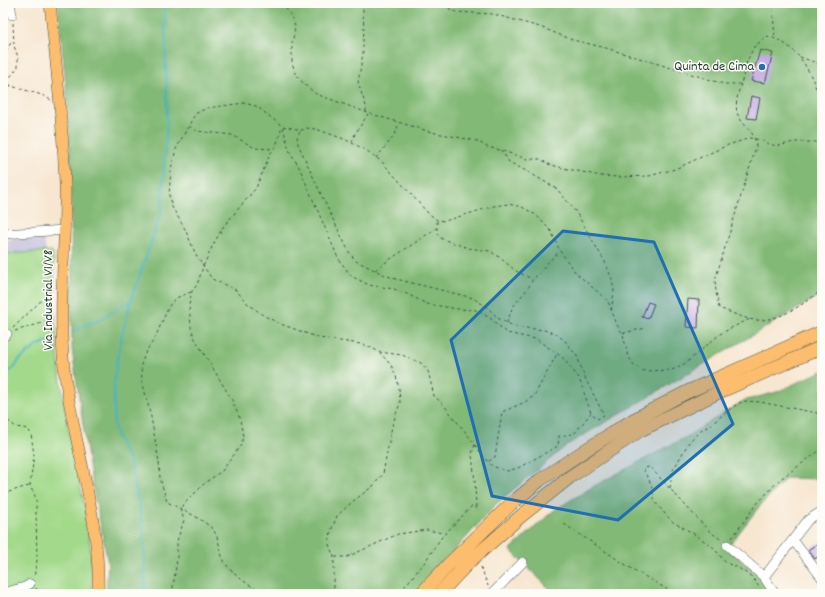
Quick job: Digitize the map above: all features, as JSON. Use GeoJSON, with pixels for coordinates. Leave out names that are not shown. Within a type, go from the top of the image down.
{"type":"FeatureCollection","features":[{"type":"Feature","properties":{"kind":"highway"},"geometry":{"type":"LineString","coordinates":[[421,594],[448,565],[511,504],[540,480],[587,449],[633,420],[668,401],[734,370],[822,332]]}},
{"type":"Feature","properties":{"kind":"highway"},"geometry":{"type":"LineString","coordinates":[[439,594],[470,560],[521,516],[570,477],[639,432],[718,392],[822,347]]}},
{"type":"Feature","properties":{"kind":"main road","name":"Via Industrial V1/V8"},"geometry":{"type":"LineString","coordinates":[[50,3],[64,153],[64,230],[61,314],[64,367],[93,515],[99,566],[98,594]]}},
{"type":"Feature","properties":{"kind":"street"},"geometry":{"type":"LineString","coordinates":[[10,3],[12,15]]}},
{"type":"Feature","properties":{"kind":"street"},"geometry":{"type":"LineString","coordinates":[[3,234],[64,230]]}},
{"type":"Feature","properties":{"kind":"street"},"geometry":{"type":"LineString","coordinates":[[764,577],[808,520],[822,512]]}},
{"type":"Feature","properties":{"kind":"street"},"geometry":{"type":"LineString","coordinates":[[793,540],[822,578]]}},
{"type":"Feature","properties":{"kind":"street"},"geometry":{"type":"LineString","coordinates":[[727,545],[764,577],[775,594]]}},
{"type":"Feature","properties":{"kind":"street"},"geometry":{"type":"LineString","coordinates":[[491,594],[523,562]]}},
{"type":"Feature","properties":{"kind":"street"},"geometry":{"type":"LineString","coordinates":[[3,593],[25,587],[30,584]]}},
{"type":"Feature","properties":{"kind":"path"},"geometry":{"type":"LineString","coordinates":[[282,3],[290,14],[295,26],[292,42],[292,62],[295,72],[304,84],[316,94],[367,113],[431,132],[477,141],[487,147],[527,159],[541,159],[548,164],[562,168],[601,176],[649,176],[675,169],[728,145],[750,138],[778,146],[794,142],[822,142]]}},
{"type":"Feature","properties":{"kind":"path"},"geometry":{"type":"LineString","coordinates":[[352,143],[355,134],[367,113],[358,83],[363,53],[362,41],[364,30],[364,3]]}},
{"type":"Feature","properties":{"kind":"path"},"geometry":{"type":"LineString","coordinates":[[438,3],[456,12],[493,14],[540,27],[573,40],[613,50],[713,82],[740,84]]}},
{"type":"Feature","properties":{"kind":"path"},"geometry":{"type":"LineString","coordinates":[[772,3],[775,39]]}},
{"type":"Feature","properties":{"kind":"path"},"geometry":{"type":"LineString","coordinates":[[11,86],[8,81],[18,67],[18,57],[13,40],[12,15]]}},
{"type":"Feature","properties":{"kind":"path"},"geometry":{"type":"LineString","coordinates":[[822,65],[800,56],[775,39],[767,36],[754,46],[747,61],[740,84],[737,114],[756,140],[756,147],[715,280],[719,308],[750,319],[770,319],[787,313],[822,290]]}},
{"type":"Feature","properties":{"kind":"path"},"geometry":{"type":"LineString","coordinates":[[3,56],[13,40]]}},
{"type":"Feature","properties":{"kind":"path"},"geometry":{"type":"LineString","coordinates":[[800,56],[811,75],[822,108]]}},
{"type":"Feature","properties":{"kind":"path"},"geometry":{"type":"LineString","coordinates":[[3,84],[42,95],[55,102]]}},
{"type":"Feature","properties":{"kind":"path"},"geometry":{"type":"LineString","coordinates":[[334,594],[334,557],[329,545],[331,531],[338,516],[352,502],[373,486],[383,474],[392,426],[400,403],[396,376],[391,364],[379,352],[372,348],[361,344],[319,338],[278,323],[263,315],[247,303],[236,290],[212,279],[196,255],[185,229],[172,207],[169,195],[171,169],[176,149],[196,114],[207,108],[244,103],[256,106],[282,126],[302,130],[306,128],[316,129],[344,139],[366,150],[382,162],[427,212],[437,220],[446,220],[494,206],[508,204],[522,207],[536,215],[551,231],[560,251],[576,273],[608,301],[611,312],[623,334],[628,356],[634,365],[644,371],[672,370],[686,363],[720,334],[750,319]]}},
{"type":"Feature","properties":{"kind":"path"},"geometry":{"type":"LineString","coordinates":[[376,158],[394,136],[399,122]]}},
{"type":"Feature","properties":{"kind":"path"},"geometry":{"type":"LineString","coordinates":[[189,126],[197,131],[232,135],[255,148],[274,149]]}},
{"type":"Feature","properties":{"kind":"path"},"geometry":{"type":"LineString","coordinates":[[282,126],[288,150],[299,167],[338,258],[351,276],[369,286],[394,289],[427,304],[476,310],[490,318],[507,333],[536,339],[562,357],[579,378],[592,413],[598,419],[604,415],[585,378],[577,356],[565,340],[555,333],[544,330],[517,327],[498,318],[487,307],[472,298],[396,279],[356,261],[349,252],[298,144],[297,136],[302,130]]}},
{"type":"Feature","properties":{"kind":"path"},"geometry":{"type":"LineString","coordinates":[[260,594],[259,591],[237,576],[224,561],[219,542],[214,531],[206,523],[166,502],[160,478],[159,462],[151,417],[142,380],[141,365],[146,351],[154,340],[169,306],[176,298],[192,291],[197,285],[203,267],[223,227],[256,188],[274,149],[282,126]]}},
{"type":"Feature","properties":{"kind":"path"},"geometry":{"type":"LineString","coordinates":[[500,150],[509,162],[557,190],[576,212],[605,262],[612,279],[614,292],[611,312]]}},
{"type":"Feature","properties":{"kind":"path"},"geometry":{"type":"LineString","coordinates":[[437,220],[437,234],[442,239],[468,248],[490,252],[499,257],[516,271],[533,279]]}},
{"type":"Feature","properties":{"kind":"path"},"geometry":{"type":"LineString","coordinates":[[375,270],[437,228]]}},
{"type":"Feature","properties":{"kind":"path"},"geometry":{"type":"LineString","coordinates":[[507,323],[512,308],[528,288],[533,279],[560,251]]}},
{"type":"Feature","properties":{"kind":"path"},"geometry":{"type":"LineString","coordinates":[[5,336],[53,289]]}},
{"type":"Feature","properties":{"kind":"path"},"geometry":{"type":"LineString","coordinates":[[180,508],[206,482],[222,471],[241,445],[243,437],[240,419],[232,400],[194,337],[191,327],[189,305],[192,291]]}},
{"type":"Feature","properties":{"kind":"path"},"geometry":{"type":"LineString","coordinates":[[5,336],[58,318],[61,314]]}},
{"type":"Feature","properties":{"kind":"path"},"geometry":{"type":"LineString","coordinates":[[623,334],[646,328]]}},
{"type":"Feature","properties":{"kind":"path"},"geometry":{"type":"LineString","coordinates":[[379,352],[402,355],[421,363],[428,371],[434,396],[442,403],[488,462],[492,466],[507,471],[518,468],[558,446],[559,436],[574,434],[592,413]]}},
{"type":"Feature","properties":{"kind":"path"},"geometry":{"type":"LineString","coordinates":[[488,462],[495,457],[502,412],[525,402],[534,396],[558,354]]}},
{"type":"Feature","properties":{"kind":"path"},"geometry":{"type":"LineString","coordinates":[[670,488],[672,472],[689,442],[699,432],[743,401],[760,402],[822,414]]}},
{"type":"Feature","properties":{"kind":"path"},"geometry":{"type":"LineString","coordinates":[[3,417],[16,427],[28,429],[30,431],[34,455],[30,486],[36,498],[37,541],[36,569],[30,584]]}},
{"type":"Feature","properties":{"kind":"path"},"geometry":{"type":"LineString","coordinates":[[475,444],[472,454],[477,512]]}},
{"type":"Feature","properties":{"kind":"path"},"geometry":{"type":"LineString","coordinates":[[764,594],[752,578],[737,567],[726,563],[713,547],[673,522],[666,515],[656,502],[651,484],[644,471],[644,468],[650,467],[708,530],[727,545],[755,506],[779,480],[822,450]]}},
{"type":"Feature","properties":{"kind":"path"},"geometry":{"type":"LineString","coordinates":[[3,494],[30,486]]}},
{"type":"Feature","properties":{"kind":"path"},"geometry":{"type":"LineString","coordinates":[[395,594],[405,586],[424,563],[446,532],[472,506],[476,508]]}},
{"type":"Feature","properties":{"kind":"path"},"geometry":{"type":"LineString","coordinates":[[172,594],[177,559],[177,540],[184,520],[180,508]]}},
{"type":"Feature","properties":{"kind":"path"},"geometry":{"type":"LineString","coordinates":[[564,524],[629,567],[675,594]]}},
{"type":"Feature","properties":{"kind":"path"},"geometry":{"type":"LineString","coordinates":[[334,557],[347,557],[398,534],[427,530],[443,533]]}},
{"type":"Feature","properties":{"kind":"path"},"geometry":{"type":"LineString","coordinates":[[482,567],[491,594]]}},
{"type":"Feature","properties":{"kind":"highlighted area"},"geometry":{"type":"Polygon","coordinates":[[[563,231],[654,242],[733,424],[618,520],[492,496],[451,340],[563,231]]]}},
{"type":"Feature","properties":{"kind":"shaded area"},"geometry":{"type":"Polygon","coordinates":[[[43,236],[46,251],[3,255],[3,240],[43,236]]]}},
{"type":"Feature","properties":{"kind":"green space"},"geometry":{"type":"Polygon","coordinates":[[[58,3],[822,3],[822,294],[567,445],[496,504],[416,594],[106,594],[108,563],[90,472],[72,350],[69,118],[58,3]]]}},
{"type":"Feature","properties":{"kind":"green space"},"geometry":{"type":"Polygon","coordinates":[[[53,252],[54,261],[53,312],[55,315],[67,423],[88,529],[92,572],[91,594],[3,594],[3,254],[53,252]]]}},
{"type":"Feature","properties":{"kind":"green space"},"geometry":{"type":"Polygon","coordinates":[[[822,371],[822,479],[786,478],[758,508],[727,548],[761,576],[772,594],[555,594],[510,550],[553,511],[594,486],[686,437],[743,401],[777,392],[822,371]]]}},
{"type":"Feature","properties":{"kind":"building","name":"Quinta de Cima"},"geometry":{"type":"Polygon","coordinates":[[[760,50],[773,53],[765,83],[751,81],[760,50]]]}},
{"type":"Feature","properties":{"kind":"building"},"geometry":{"type":"Polygon","coordinates":[[[751,96],[760,98],[756,119],[747,118],[751,96]]]}},
{"type":"Feature","properties":{"kind":"building"},"geometry":{"type":"Polygon","coordinates":[[[688,299],[699,300],[698,328],[686,327],[688,299]]]}},
{"type":"Feature","properties":{"kind":"building"},"geometry":{"type":"Polygon","coordinates":[[[648,302],[654,304],[648,319],[642,317],[648,302]]]}},
{"type":"Feature","properties":{"kind":"building"},"geometry":{"type":"Polygon","coordinates":[[[818,543],[822,549],[819,552],[821,555],[815,559],[808,550],[818,543]]]}},
{"type":"Feature","properties":{"kind":"waterway"},"geometry":{"type":"LineString","coordinates":[[145,594],[144,541],[140,509],[130,463],[118,440],[114,426],[114,380],[120,343],[131,300],[161,214],[167,121],[164,3]]}},
{"type":"Feature","properties":{"kind":"waterway"},"geometry":{"type":"LineString","coordinates":[[72,333],[89,323],[97,321],[130,301]]}},
{"type":"Feature","properties":{"kind":"waterway"},"geometry":{"type":"LineString","coordinates":[[3,376],[15,367],[19,360],[38,345],[55,339]]}},
{"type":"Feature","properties":{"kind":"place","name":"Quinta de Cima"},"geometry":{"type":"Point","coordinates":[762,67]}}]}
